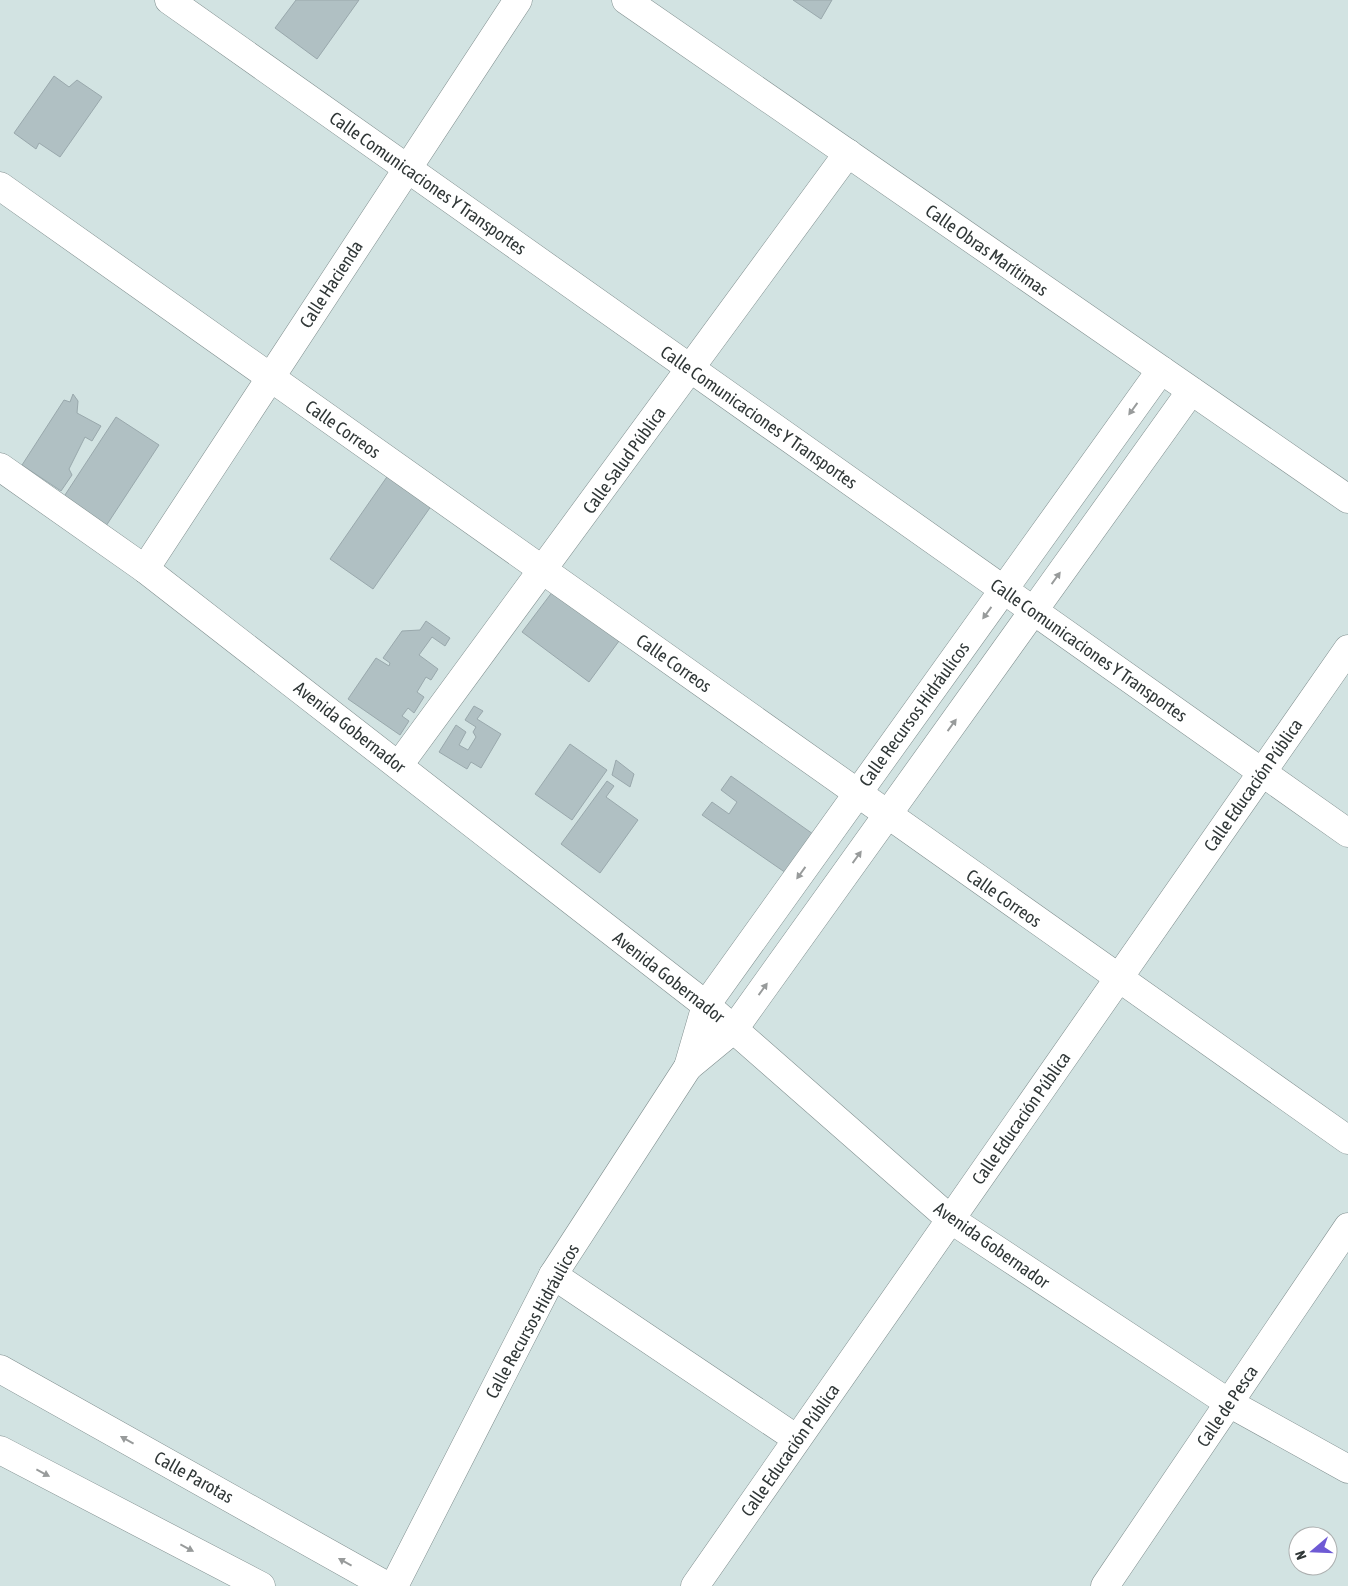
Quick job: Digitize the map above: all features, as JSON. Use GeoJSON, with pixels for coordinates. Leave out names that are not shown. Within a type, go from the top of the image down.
{"type":"FeatureCollection","features":[{"type":"Feature","properties":{"kind":"street","name":"Calle Comunicaciones Y Transportes"},"geometry":{"type":"LineString","coordinates":[[169,0],[1348,833]]}},
{"type":"Feature","properties":{"kind":"street","name":"Calle Hacienda"},"geometry":{"type":"LineString","coordinates":[[145,569],[518,0]]}},
{"type":"Feature","properties":{"kind":"street","name":"Calle Obras Marítimas"},"geometry":{"type":"LineString","coordinates":[[626,0],[1348,499]]}},
{"type":"Feature","properties":{"kind":"street","name":"Calle Salud Pública"},"geometry":{"type":"LineString","coordinates":[[399,765],[848,154]]}},
{"type":"Feature","properties":{"kind":"street","name":"Calle Correos"},"geometry":{"type":"LineString","coordinates":[[0,186],[1348,1140]]}},
{"type":"Feature","properties":{"kind":"street","name":"Calle Recursos Hidráulicos"},"geometry":{"type":"LineString","coordinates":[[688,1067],[706,1005],[1161,370]]}},
{"type":"Feature","properties":{"kind":"street","name":"Calle Recursos Hidráulicos"},"geometry":{"type":"LineString","coordinates":[[394,1586],[553,1275],[688,1067],[734,1028],[1191,390]]}},
{"type":"Feature","properties":{"kind":"street","name":"Avenida Gobernador"},"geometry":{"type":"LineString","coordinates":[[0,467],[145,569],[706,1005],[950,1219],[1229,1403],[1348,1469]]}},
{"type":"Feature","properties":{"kind":"street","name":"Calle Educación Pública"},"geometry":{"type":"LineString","coordinates":[[695,1586],[1348,649]]}},
{"type":"Feature","properties":{"kind":"street","name":"Calle de Pesca"},"geometry":{"type":"LineString","coordinates":[[1105,1586],[1348,1226]]}},
{"type":"Feature","properties":{"kind":"street"},"geometry":{"type":"LineString","coordinates":[[553,1275],[797,1439]]}},
{"type":"Feature","properties":{"kind":"street","name":"Calle Parotas"},"geometry":{"type":"LineString","coordinates":[[0,1369],[387,1586]]}},
{"type":"Feature","properties":{"kind":"street"},"geometry":{"type":"LineString","coordinates":[[0,1450],[261,1586]]}},
{"type":"Feature","properties":{"kind":"building"},"geometry":{"type":"Polygon","coordinates":[[[296,0],[359,0],[317,59],[275,28],[296,0]]]}},
{"type":"Feature","properties":{"kind":"building"},"geometry":{"type":"Polygon","coordinates":[[[793,0],[832,0],[821,19],[793,0]]]}},
{"type":"Feature","properties":{"kind":"building"},"geometry":{"type":"Polygon","coordinates":[[[54,76],[69,87],[77,80],[102,97],[60,157],[39,143],[36,149],[14,133],[54,76]]]}},
{"type":"Feature","properties":{"kind":"building"},"geometry":{"type":"Polygon","coordinates":[[[73,394],[78,401],[77,413],[101,426],[92,441],[85,437],[69,469],[72,475],[61,491],[22,465],[64,400],[70,402],[73,394]]]}},
{"type":"Feature","properties":{"kind":"building"},"geometry":{"type":"Polygon","coordinates":[[[116,417],[159,445],[106,526],[63,498],[116,417]]]}},
{"type":"Feature","properties":{"kind":"building"},"geometry":{"type":"Polygon","coordinates":[[[391,471],[434,502],[373,589],[330,559],[391,471]]]}},
{"type":"Feature","properties":{"kind":"building"},"geometry":{"type":"Polygon","coordinates":[[[553,591],[619,641],[589,682],[522,632],[553,591]]]}},
{"type":"Feature","properties":{"kind":"building"},"geometry":{"type":"Polygon","coordinates":[[[426,621],[450,638],[445,646],[432,637],[419,655],[438,669],[431,680],[426,677],[417,692],[424,697],[414,713],[408,708],[402,716],[409,721],[400,735],[348,699],[376,658],[389,666],[390,663],[383,658],[402,631],[420,630],[426,621]]]}},
{"type":"Feature","properties":{"kind":"building"},"geometry":{"type":"Polygon","coordinates":[[[474,706],[483,711],[477,719],[501,734],[481,768],[471,762],[467,769],[439,752],[456,725],[466,732],[459,745],[468,750],[476,737],[473,732],[476,727],[465,720],[474,706]]]}},
{"type":"Feature","properties":{"kind":"building"},"geometry":{"type":"Polygon","coordinates":[[[570,744],[607,770],[572,820],[535,794],[570,744]]]}},
{"type":"Feature","properties":{"kind":"building"},"geometry":{"type":"Polygon","coordinates":[[[616,760],[634,774],[630,787],[612,775],[616,760]]]}},
{"type":"Feature","properties":{"kind":"building"},"geometry":{"type":"Polygon","coordinates":[[[731,776],[813,834],[786,873],[702,815],[712,802],[729,814],[737,802],[721,790],[731,776]]]}},
{"type":"Feature","properties":{"kind":"building"},"geometry":{"type":"Polygon","coordinates":[[[607,781],[614,786],[606,797],[638,820],[600,873],[561,844],[607,781]]]}}]}
